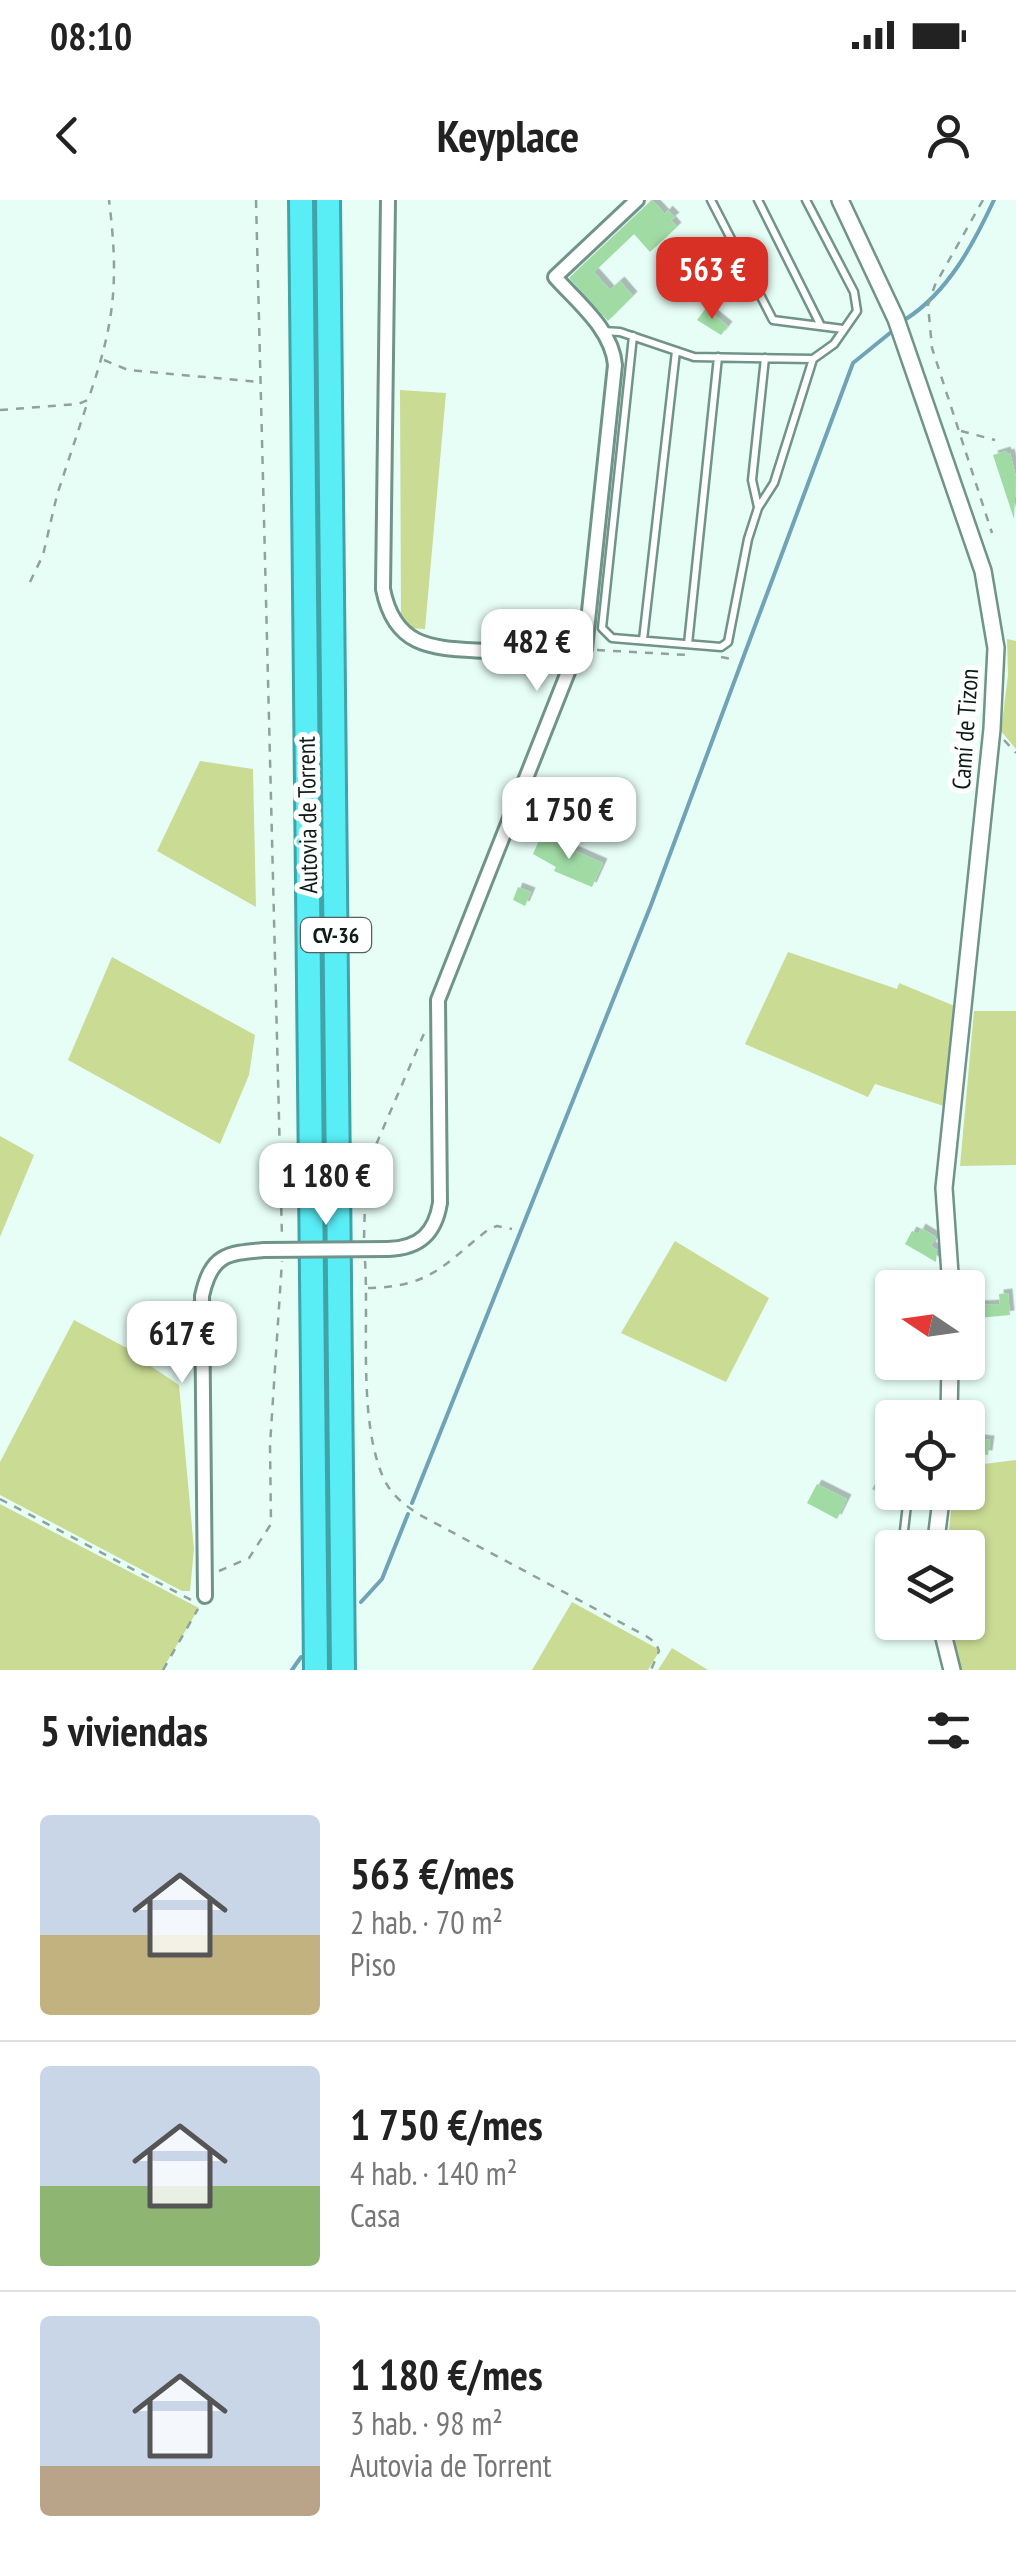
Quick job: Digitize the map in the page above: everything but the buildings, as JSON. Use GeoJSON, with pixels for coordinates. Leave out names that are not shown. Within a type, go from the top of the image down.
{"type":"FeatureCollection","features":[{"type":"Feature","properties":{"kind":"highway","name":"Autovia de Torrent"},"geometry":{"type":"LineString","coordinates":[[299,200],[316,1670]]}},
{"type":"Feature","properties":{"kind":"highway","name":"Autovia de Torrent"},"geometry":{"type":"LineString","coordinates":[[328,200],[344,1670]]}},
{"type":"Feature","properties":{"kind":"street"},"geometry":{"type":"LineString","coordinates":[[388,200],[384,406],[387,607],[394,623],[428,647],[580,653]]}},
{"type":"Feature","properties":{"kind":"street"},"geometry":{"type":"LineString","coordinates":[[205,1596],[202,1296],[215,1263],[231,1252],[388,1250],[416,1245],[437,1220],[438,1000],[580,653],[615,364],[614,350],[603,331],[555,277],[637,200]]}},
{"type":"Feature","properties":{"kind":"street","name":"Camí de Tizon"},"geometry":{"type":"LineString","coordinates":[[840,200],[896,319],[983,571],[996,648],[992,729],[944,1188],[950,1270]]}},
{"type":"Feature","properties":{"kind":"street"},"geometry":{"type":"LineString","coordinates":[[944,1640],[952,1670]]}},
{"type":"Feature","properties":{"kind":"lane"},"geometry":{"type":"LineString","coordinates":[[711,200],[773,320],[844,329]]}},
{"type":"Feature","properties":{"kind":"lane"},"geometry":{"type":"LineString","coordinates":[[758,200],[822,327]]}},
{"type":"Feature","properties":{"kind":"lane"},"geometry":{"type":"LineString","coordinates":[[603,331],[632,336],[694,357],[813,359],[834,344],[858,311],[854,292],[806,200]]}},
{"type":"Feature","properties":{"kind":"lane"},"geometry":{"type":"LineString","coordinates":[[632,336],[602,628],[612,638],[721,646],[728,642],[748,539],[758,508],[774,483],[813,359]]}},
{"type":"Feature","properties":{"kind":"lane"},"geometry":{"type":"LineString","coordinates":[[643,640],[676,350]]}},
{"type":"Feature","properties":{"kind":"lane"},"geometry":{"type":"LineString","coordinates":[[688,644],[718,357]]}},
{"type":"Feature","properties":{"kind":"lane"},"geometry":{"type":"LineString","coordinates":[[758,508],[752,480],[764,358]]}},
{"type":"Feature","properties":{"kind":"path"},"geometry":{"type":"LineString","coordinates":[[30,582],[43,554],[57,495],[102,359],[116,277],[109,200]]}},
{"type":"Feature","properties":{"kind":"path"},"geometry":{"type":"LineString","coordinates":[[205,1596],[219,1570],[249,1558],[271,1524],[270,1446],[282,1254],[256,200]]}},
{"type":"Feature","properties":{"kind":"path"},"geometry":{"type":"LineString","coordinates":[[983,200],[935,285],[928,305],[932,348],[992,533]]}},
{"type":"Feature","properties":{"kind":"path"},"geometry":{"type":"LineString","coordinates":[[102,359],[128,370],[260,382]]}},
{"type":"Feature","properties":{"kind":"path"},"geometry":{"type":"LineString","coordinates":[[0,410],[88,400]]}},
{"type":"Feature","properties":{"kind":"path"},"geometry":{"type":"LineString","coordinates":[[959,431],[995,440]]}},
{"type":"Feature","properties":{"kind":"path"},"geometry":{"type":"LineString","coordinates":[[580,653],[702,656]]}},
{"type":"Feature","properties":{"kind":"path"},"geometry":{"type":"LineString","coordinates":[[722,657],[736,660]]}},
{"type":"Feature","properties":{"kind":"path"},"geometry":{"type":"LineString","coordinates":[[364,1236],[366,1168],[438,1000]]}},
{"type":"Feature","properties":{"kind":"path"},"geometry":{"type":"LineString","coordinates":[[367,1288],[394,1288],[418,1282],[442,1268],[489,1228],[512,1230]]}},
{"type":"Feature","properties":{"kind":"path"},"geometry":{"type":"LineString","coordinates":[[365,1254],[372,1434],[383,1477],[396,1498],[420,1515],[646,1636],[659,1651],[652,1670]]}},
{"type":"Feature","properties":{"kind":"path"},"geometry":{"type":"LineString","coordinates":[[0,1499],[200,1604],[163,1670]]}},
{"type":"Feature","properties":{"kind":"green space"},"geometry":{"type":"Polygon","coordinates":[[[400,390],[446,393],[425,629],[407,628],[401,621],[400,390]]]}},
{"type":"Feature","properties":{"kind":"green space"},"geometry":{"type":"Polygon","coordinates":[[[1007,639],[1016,641],[1016,749],[1001,731],[1008,675],[1007,639]]]}},
{"type":"Feature","properties":{"kind":"green space"},"geometry":{"type":"Polygon","coordinates":[[[200,761],[253,769],[256,907],[157,851],[200,761]]]}},
{"type":"Feature","properties":{"kind":"green space"},"geometry":{"type":"Polygon","coordinates":[[[788,952],[897,989],[899,983],[957,1007],[947,1107],[875,1084],[868,1097],[745,1044],[788,952]]]}},
{"type":"Feature","properties":{"kind":"green space"},"geometry":{"type":"Polygon","coordinates":[[[112,957],[255,1035],[249,1075],[220,1144],[68,1060],[112,957]]]}},
{"type":"Feature","properties":{"kind":"green space"},"geometry":{"type":"Polygon","coordinates":[[[974,1011],[1016,1011],[1016,1165],[960,1166],[974,1011]]]}},
{"type":"Feature","properties":{"kind":"green space"},"geometry":{"type":"Polygon","coordinates":[[[0,1136],[34,1155],[0,1237],[0,1136]]]}},
{"type":"Feature","properties":{"kind":"green space"},"geometry":{"type":"Polygon","coordinates":[[[675,1241],[769,1298],[726,1382],[621,1333],[675,1241]]]}},
{"type":"Feature","properties":{"kind":"green space"},"geometry":{"type":"Polygon","coordinates":[[[74,1320],[142,1356],[143,1361],[179,1385],[194,1549],[190,1591],[182,1591],[0,1495],[0,1462],[74,1320]]]}},
{"type":"Feature","properties":{"kind":"green space"},"geometry":{"type":"Polygon","coordinates":[[[1016,1460],[1016,1670],[961,1670],[954,1640],[985,1640],[985,1530],[949,1530],[951,1510],[985,1510],[985,1464],[1016,1460]]]}},
{"type":"Feature","properties":{"kind":"green space"},"geometry":{"type":"Polygon","coordinates":[[[0,1504],[199,1608],[162,1670],[0,1670],[0,1504]]]}},
{"type":"Feature","properties":{"kind":"green space"},"geometry":{"type":"Polygon","coordinates":[[[572,1602],[660,1650],[648,1670],[532,1670],[572,1602]]]}},
{"type":"Feature","properties":{"kind":"green space"},"geometry":{"type":"Polygon","coordinates":[[[672,1648],[708,1670],[658,1670],[672,1648]]]}},
{"type":"Feature","properties":{"kind":"waterway"},"geometry":{"type":"LineString","coordinates":[[906,319],[947,281],[994,200]]}},
{"type":"Feature","properties":{"kind":"waterway"},"geometry":{"type":"LineString","coordinates":[[412,1503],[651,905],[853,363],[890,333]]}},
{"type":"Feature","properties":{"kind":"waterway"},"geometry":{"type":"LineString","coordinates":[[361,1602],[382,1579],[408,1514]]}},
{"type":"Feature","properties":{"kind":"waterway"},"geometry":{"type":"LineString","coordinates":[[292,1670],[301,1657]]}}]}
